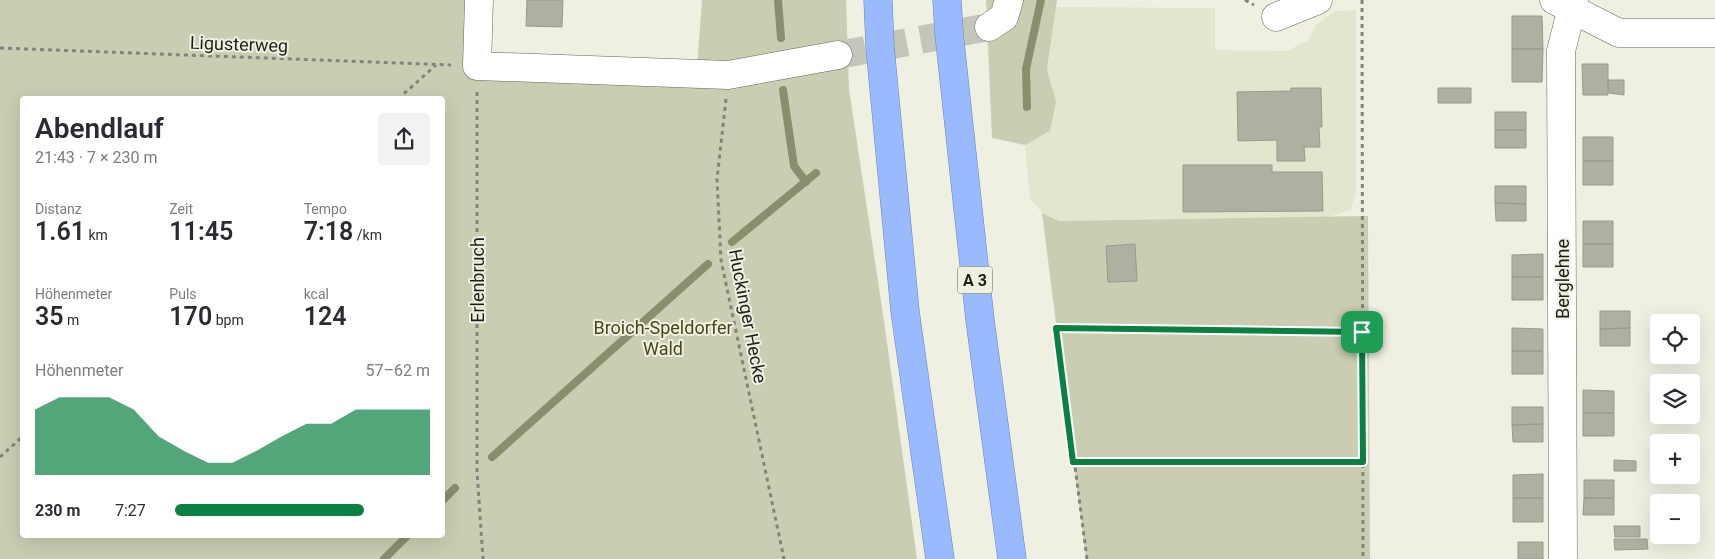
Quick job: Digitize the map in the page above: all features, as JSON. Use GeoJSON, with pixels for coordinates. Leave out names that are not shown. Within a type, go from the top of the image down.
{"type":"FeatureCollection","features":[{"type":"Feature","properties":{"kind":"highway"},"geometry":{"type":"LineString","coordinates":[[878,0],[880,46],[905,311],[940,559]]}},
{"type":"Feature","properties":{"kind":"highway","name":"A 3"},"geometry":{"type":"LineString","coordinates":[[947,0],[980,320],[1012,559]]}},
{"type":"Feature","properties":{"kind":"street"},"geometry":{"type":"LineString","coordinates":[[479,0],[476,66],[728,75],[838,55]]}},
{"type":"Feature","properties":{"kind":"street"},"geometry":{"type":"LineString","coordinates":[[989,27],[1004,17],[1009,0]]}},
{"type":"Feature","properties":{"kind":"street"},"geometry":{"type":"LineString","coordinates":[[1276,17],[1318,0]]}},
{"type":"Feature","properties":{"kind":"street"},"geometry":{"type":"LineString","coordinates":[[1567,3],[1619,33],[1715,33]]}},
{"type":"Feature","properties":{"kind":"street","name":"Berglehne"},"geometry":{"type":"LineString","coordinates":[[1563,559],[1561,51],[1567,3]]}},
{"type":"Feature","properties":{"kind":"path"},"geometry":{"type":"LineString","coordinates":[[1362,0],[1363,559]]}},
{"type":"Feature","properties":{"kind":"path","name":"Ligusterweg"},"geometry":{"type":"LineString","coordinates":[[0,48],[476,66]]}},
{"type":"Feature","properties":{"kind":"path"},"geometry":{"type":"LineString","coordinates":[[401,96],[436,65]]}},
{"type":"Feature","properties":{"kind":"path","name":"Erlenbruch"},"geometry":{"type":"LineString","coordinates":[[476,66],[476,471],[483,559]]}},
{"type":"Feature","properties":{"kind":"path","name":"Huckinger Hecke"},"geometry":{"type":"LineString","coordinates":[[728,75],[717,179],[721,260],[784,559]]}},
{"type":"Feature","properties":{"kind":"path"},"geometry":{"type":"LineString","coordinates":[[1087,559],[1056,328],[1362,332]]}},
{"type":"Feature","properties":{"kind":"path"},"geometry":{"type":"LineString","coordinates":[[0,458],[20,439]]}},
{"type":"Feature","properties":{"kind":"path"},"geometry":{"type":"LineString","coordinates":[[1073,462],[1363,462]]}},
{"type":"Feature","properties":{"kind":"shaded area"},"geometry":{"type":"Polygon","coordinates":[[[1056,7],[1215,8],[1215,50],[1286,51],[1308,41],[1316,25],[1335,11],[1356,10],[1356,191],[1351,210],[1328,217],[1059,221],[1042,213],[1030,198],[1025,145],[1050,131],[1056,102],[1047,69],[1056,7]]]}},
{"type":"Feature","properties":{"kind":"green space","name":"Broich-Speldorfer Wald"},"geometry":{"type":"Polygon","coordinates":[[[0,0],[467,0],[466,57],[697,68],[702,0],[846,0],[849,89],[917,559],[0,559],[0,0]]]}},
{"type":"Feature","properties":{"kind":"green space"},"geometry":{"type":"Polygon","coordinates":[[[986,0],[1057,0],[1047,69],[1056,102],[1050,131],[1025,145],[992,138],[986,0]]]}},
{"type":"Feature","properties":{"kind":"green space"},"geometry":{"type":"Polygon","coordinates":[[[1042,213],[1059,221],[1368,216],[1370,559],[1086,559],[1042,213]]]}},
{"type":"Feature","properties":{"kind":"building"},"geometry":{"type":"Polygon","coordinates":[[[527,0],[563,0],[562,27],[526,26],[527,0]]]}},
{"type":"Feature","properties":{"kind":"building"},"geometry":{"type":"Polygon","coordinates":[[[1512,16],[1542,16],[1543,49],[1512,49],[1512,16]]]}},
{"type":"Feature","properties":{"kind":"building"},"geometry":{"type":"Polygon","coordinates":[[[1512,49],[1543,49],[1542,82],[1512,82],[1512,49]]]}},
{"type":"Feature","properties":{"kind":"building"},"geometry":{"type":"Polygon","coordinates":[[[1582,64],[1608,64],[1608,95],[1583,95],[1582,64]]]}},
{"type":"Feature","properties":{"kind":"building"},"geometry":{"type":"Polygon","coordinates":[[[1608,80],[1624,80],[1624,95],[1609,93],[1608,80]]]}},
{"type":"Feature","properties":{"kind":"building"},"geometry":{"type":"Polygon","coordinates":[[[1291,88],[1321,88],[1322,127],[1319,127],[1320,147],[1304,147],[1305,161],[1277,161],[1277,140],[1238,141],[1237,92],[1291,91],[1291,88]]]}},
{"type":"Feature","properties":{"kind":"building"},"geometry":{"type":"Polygon","coordinates":[[[1438,88],[1471,88],[1471,103],[1438,103],[1438,88]]]}},
{"type":"Feature","properties":{"kind":"building"},"geometry":{"type":"Polygon","coordinates":[[[1495,112],[1526,112],[1526,130],[1495,130],[1495,112]]]}},
{"type":"Feature","properties":{"kind":"building"},"geometry":{"type":"Polygon","coordinates":[[[1495,130],[1526,130],[1526,148],[1495,148],[1495,130]]]}},
{"type":"Feature","properties":{"kind":"building"},"geometry":{"type":"Polygon","coordinates":[[[1583,137],[1613,137],[1613,161],[1583,161],[1583,137]]]}},
{"type":"Feature","properties":{"kind":"building"},"geometry":{"type":"Polygon","coordinates":[[[1583,161],[1613,161],[1613,185],[1583,185],[1583,161]]]}},
{"type":"Feature","properties":{"kind":"building"},"geometry":{"type":"Polygon","coordinates":[[[1183,165],[1272,165],[1272,172],[1322,172],[1323,211],[1183,212],[1183,165]]]}},
{"type":"Feature","properties":{"kind":"building"},"geometry":{"type":"Polygon","coordinates":[[[1495,186],[1526,186],[1526,204],[1495,203],[1495,186]]]}},
{"type":"Feature","properties":{"kind":"building"},"geometry":{"type":"Polygon","coordinates":[[[1495,203],[1526,204],[1526,221],[1496,221],[1495,203]]]}},
{"type":"Feature","properties":{"kind":"building"},"geometry":{"type":"Polygon","coordinates":[[[1583,221],[1613,221],[1613,244],[1583,244],[1583,221]]]}},
{"type":"Feature","properties":{"kind":"building"},"geometry":{"type":"Polygon","coordinates":[[[1135,244],[1137,281],[1108,282],[1106,246],[1135,244]]]}},
{"type":"Feature","properties":{"kind":"building"},"geometry":{"type":"Polygon","coordinates":[[[1583,244],[1613,244],[1613,267],[1583,267],[1583,244]]]}},
{"type":"Feature","properties":{"kind":"building"},"geometry":{"type":"Polygon","coordinates":[[[1543,254],[1543,277],[1512,277],[1512,255],[1543,254]]]}},
{"type":"Feature","properties":{"kind":"building"},"geometry":{"type":"Polygon","coordinates":[[[1512,277],[1543,277],[1543,300],[1512,300],[1512,277]]]}},
{"type":"Feature","properties":{"kind":"building"},"geometry":{"type":"Polygon","coordinates":[[[1600,311],[1630,311],[1630,328],[1600,329],[1600,311]]]}},
{"type":"Feature","properties":{"kind":"building"},"geometry":{"type":"Polygon","coordinates":[[[1512,328],[1543,329],[1543,351],[1512,351],[1512,328]]]}},
{"type":"Feature","properties":{"kind":"building"},"geometry":{"type":"Polygon","coordinates":[[[1630,328],[1630,346],[1600,346],[1600,329],[1630,328]]]}},
{"type":"Feature","properties":{"kind":"building"},"geometry":{"type":"Polygon","coordinates":[[[1512,351],[1543,351],[1543,374],[1512,374],[1512,351]]]}},
{"type":"Feature","properties":{"kind":"building"},"geometry":{"type":"Polygon","coordinates":[[[1583,390],[1614,391],[1614,413],[1583,413],[1583,390]]]}},
{"type":"Feature","properties":{"kind":"building"},"geometry":{"type":"Polygon","coordinates":[[[1512,407],[1543,407],[1543,424],[1512,425],[1512,407]]]}},
{"type":"Feature","properties":{"kind":"building"},"geometry":{"type":"Polygon","coordinates":[[[1583,413],[1614,413],[1614,436],[1583,436],[1583,413]]]}},
{"type":"Feature","properties":{"kind":"building"},"geometry":{"type":"Polygon","coordinates":[[[1543,424],[1543,442],[1513,442],[1512,425],[1543,424]]]}},
{"type":"Feature","properties":{"kind":"building"},"geometry":{"type":"Polygon","coordinates":[[[1614,460],[1636,461],[1636,471],[1614,471],[1614,460]]]}},
{"type":"Feature","properties":{"kind":"building"},"geometry":{"type":"Polygon","coordinates":[[[1543,474],[1543,498],[1513,498],[1513,475],[1543,474]]]}},
{"type":"Feature","properties":{"kind":"building"},"geometry":{"type":"Polygon","coordinates":[[[1584,480],[1614,480],[1614,498],[1584,498],[1584,480]]]}},
{"type":"Feature","properties":{"kind":"building"},"geometry":{"type":"Polygon","coordinates":[[[1513,498],[1543,498],[1543,522],[1513,522],[1513,498]]]}},
{"type":"Feature","properties":{"kind":"building"},"geometry":{"type":"Polygon","coordinates":[[[1584,498],[1614,498],[1614,515],[1583,515],[1584,498]]]}},
{"type":"Feature","properties":{"kind":"building"},"geometry":{"type":"Polygon","coordinates":[[[1614,526],[1640,526],[1640,537],[1615,537],[1614,526]]]}},
{"type":"Feature","properties":{"kind":"building"},"geometry":{"type":"Polygon","coordinates":[[[1614,539],[1647,539],[1648,549],[1615,550],[1614,539]]]}},
{"type":"Feature","properties":{"kind":"building"},"geometry":{"type":"Polygon","coordinates":[[[1518,542],[1543,542],[1543,559],[1518,559],[1518,542]]]}},
{"type":"Feature","properties":{"kind":"waterway"},"geometry":{"type":"LineString","coordinates":[[778,0],[781,38]]}},
{"type":"Feature","properties":{"kind":"waterway"},"geometry":{"type":"LineString","coordinates":[[1027,107],[1026,69],[1041,0]]}},
{"type":"Feature","properties":{"kind":"waterway"},"geometry":{"type":"LineString","coordinates":[[783,90],[794,166],[806,182]]}},
{"type":"Feature","properties":{"kind":"waterway"},"geometry":{"type":"LineString","coordinates":[[732,242],[816,173]]}},
{"type":"Feature","properties":{"kind":"waterway"},"geometry":{"type":"LineString","coordinates":[[492,457],[708,264]]}},
{"type":"Feature","properties":{"kind":"waterway"},"geometry":{"type":"LineString","coordinates":[[445,498],[455,488]]}},
{"type":"Feature","properties":{"kind":"waterway"},"geometry":{"type":"LineString","coordinates":[[384,559],[405,538]]}},
{"type":"Feature","properties":{"kind":"tunnel"},"geometry":{"type":"LineString","coordinates":[[838,55],[989,27]]}},
{"type":"Feature","properties":{"kind":"route"},"geometry":{"type":"LineString","coordinates":[[1056,328],[1362,332],[1363,462],[1073,462],[1056,328]]}}]}
